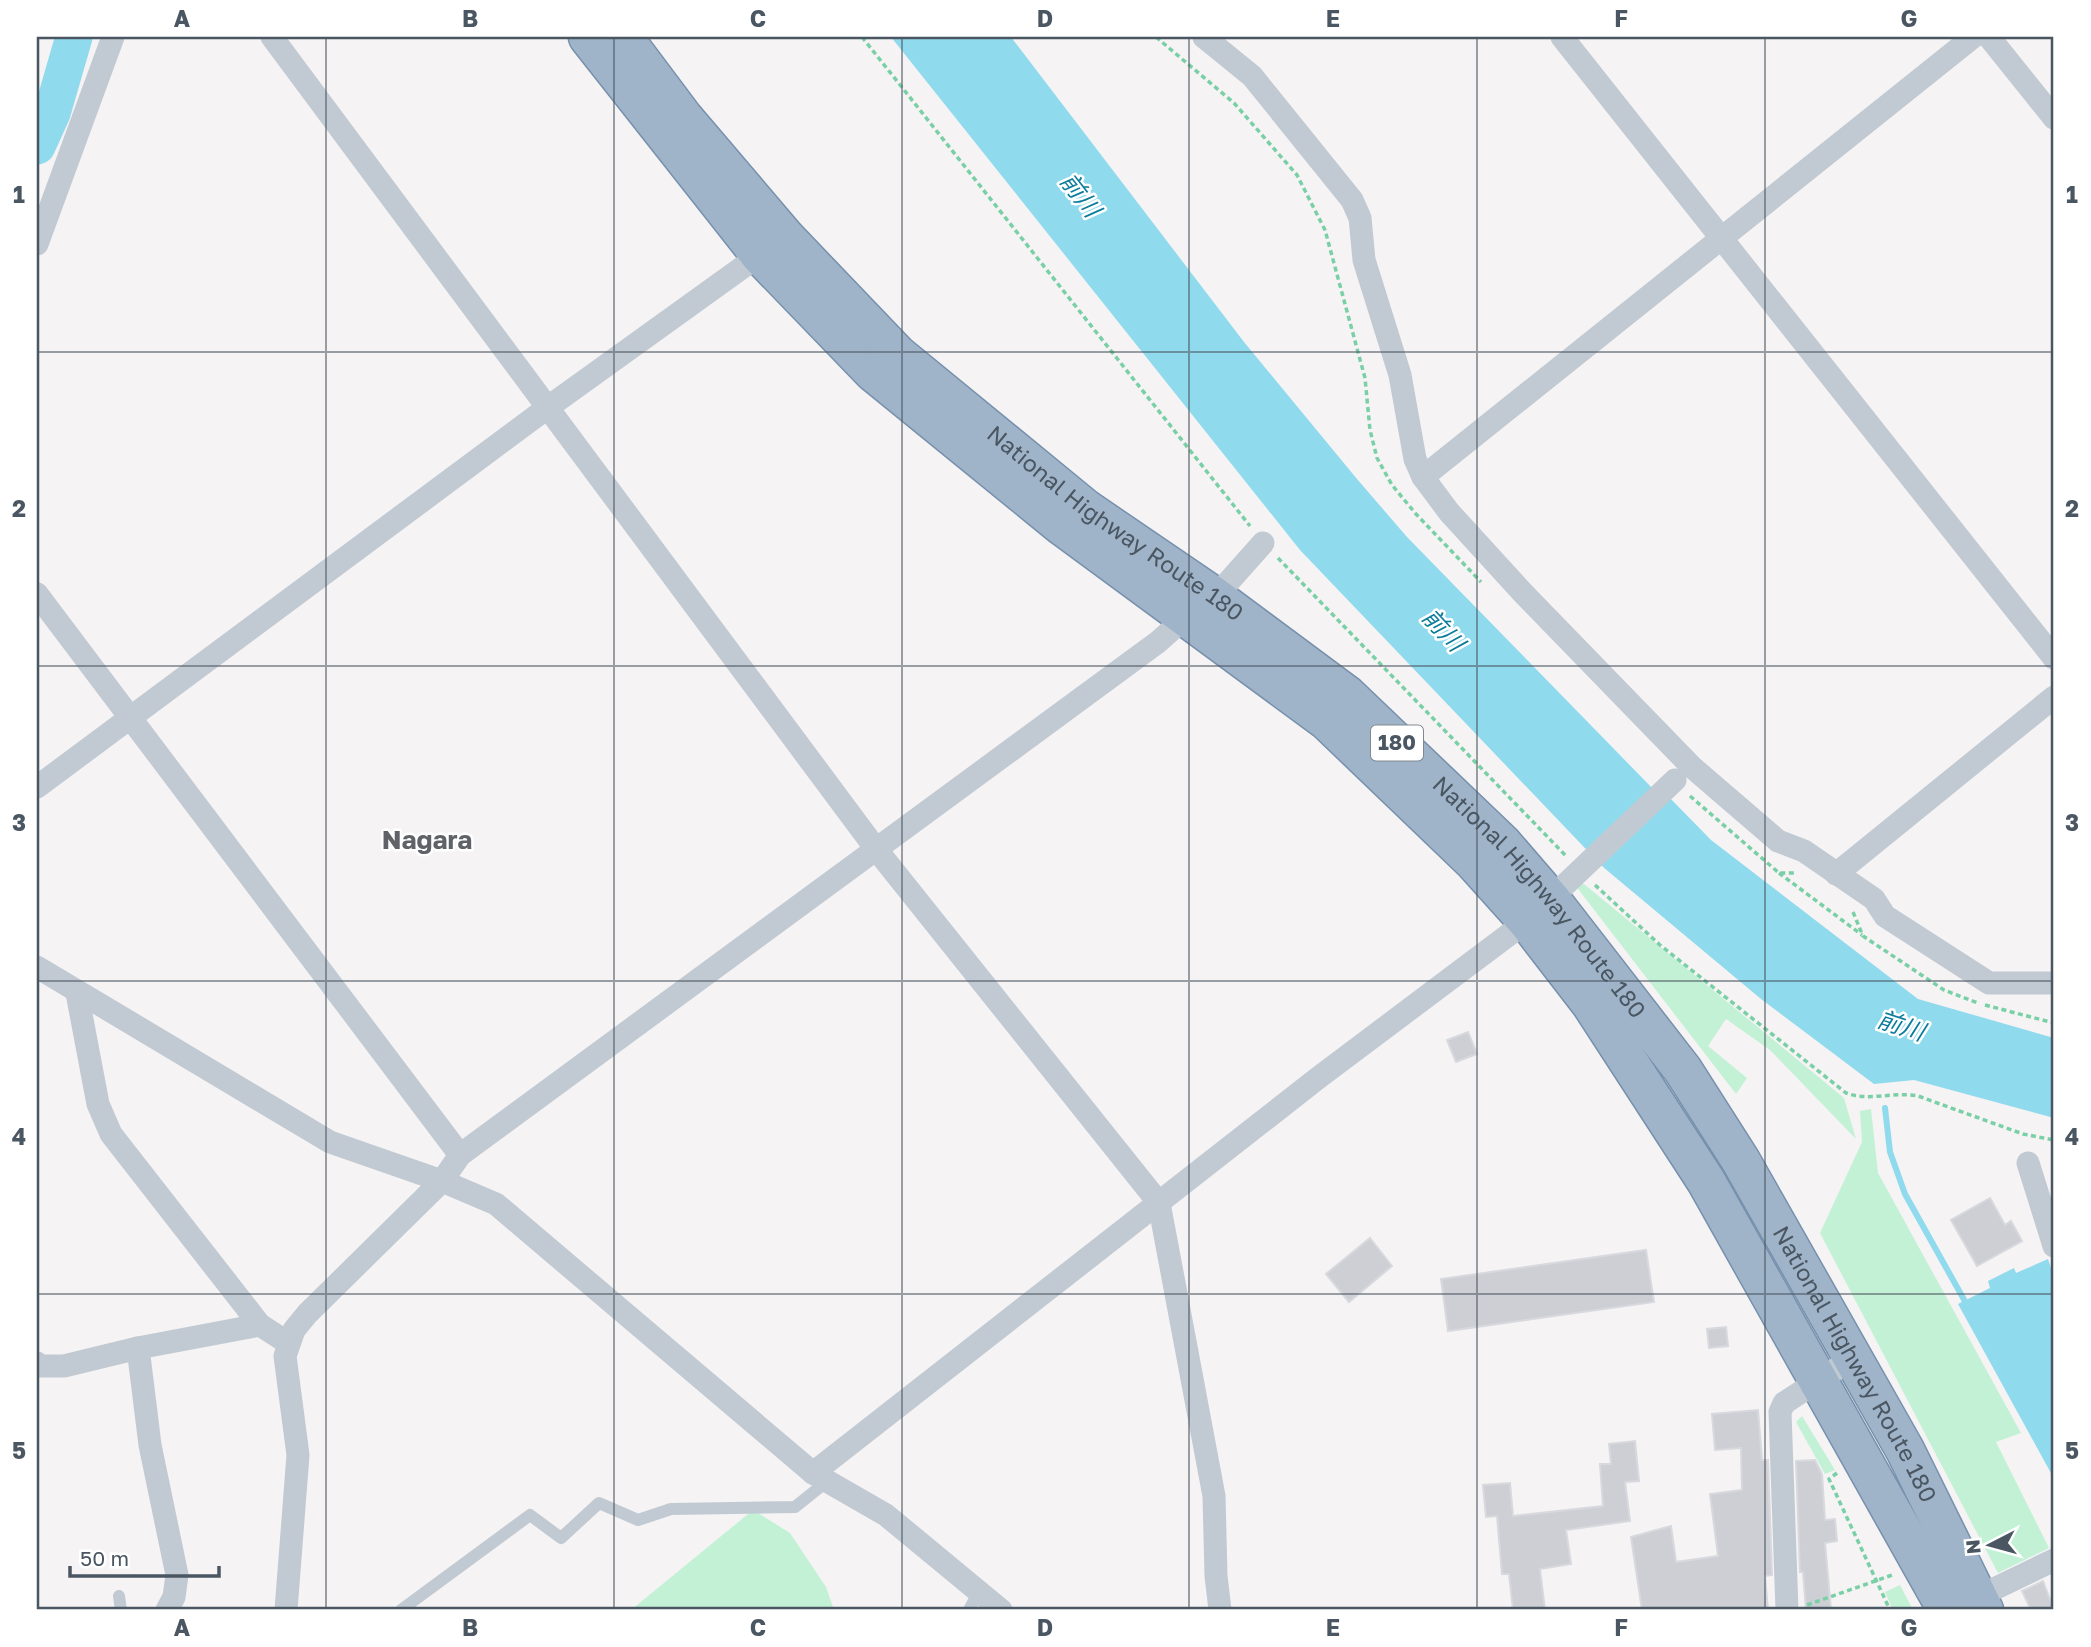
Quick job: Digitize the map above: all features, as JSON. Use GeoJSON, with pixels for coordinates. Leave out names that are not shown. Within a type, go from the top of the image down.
{"type":"FeatureCollection","features":[{"type":"Feature","properties":{"kind":"highway","name":"National Highway Route 180"},"geometry":{"type":"LineString","coordinates":[[588,37],[773,247],[873,372],[1062,526],[1200,607],[1327,721],[1474,862],[1539,911],[1683,1070],[1741,1161],[1905,1450],[1965,1607]]}},
{"type":"Feature","properties":{"kind":"highway","name":"National Highway Route 180"},"geometry":{"type":"LineString","coordinates":[[623,37],[683,117],[773,247]]}},
{"type":"Feature","properties":{"kind":"highway","name":"National Highway Route 180"},"geometry":{"type":"LineString","coordinates":[[1539,911],[1591,1004],[1706,1181],[1817,1379],[1965,1607]]}},
{"type":"Feature","properties":{"kind":"street"},"geometry":{"type":"LineString","coordinates":[[37,244],[113,37]]}},
{"type":"Feature","properties":{"kind":"street"},"geometry":{"type":"LineString","coordinates":[[272,37],[876,849],[1159,1203],[1214,1496],[1216,1576],[1220,1610]]}},
{"type":"Feature","properties":{"kind":"street"},"geometry":{"type":"LineString","coordinates":[[1205,37],[1252,76],[1352,200],[1360,218],[1364,260],[1400,375],[1415,459],[1423,477],[1449,512],[1523,593],[1692,767],[1778,841],[1804,851],[1874,899],[1885,916],[1989,983],[2054,983]]}},
{"type":"Feature","properties":{"kind":"street"},"geometry":{"type":"LineString","coordinates":[[1562,37],[1724,238],[2054,658]]}},
{"type":"Feature","properties":{"kind":"street"},"geometry":{"type":"LineString","coordinates":[[1423,477],[1973,37]]}},
{"type":"Feature","properties":{"kind":"street"},"geometry":{"type":"LineString","coordinates":[[1989,37],[2054,118]]}},
{"type":"Feature","properties":{"kind":"street"},"geometry":{"type":"LineString","coordinates":[[37,787],[547,408],[773,247]]}},
{"type":"Feature","properties":{"kind":"street"},"geometry":{"type":"LineString","coordinates":[[286,1610],[298,1454],[286,1380],[288,1343],[307,1314],[442,1181],[460,1155],[1158,642],[1200,607],[1263,543]]}},
{"type":"Feature","properties":{"kind":"street"},"geometry":{"type":"LineString","coordinates":[[37,594],[460,1155]]}},
{"type":"Feature","properties":{"kind":"street"},"geometry":{"type":"LineString","coordinates":[[1836,874],[2054,697]]}},
{"type":"Feature","properties":{"kind":"street"},"geometry":{"type":"LineString","coordinates":[[819,1478],[1159,1203],[1539,911],[1672,782]]}},
{"type":"Feature","properties":{"kind":"street"},"geometry":{"type":"LineString","coordinates":[[37,967],[330,1142],[442,1181],[496,1205],[819,1478],[886,1515],[974,1601],[1001,1610]]}},
{"type":"Feature","properties":{"kind":"street"},"geometry":{"type":"LineString","coordinates":[[77,993],[98,1104],[111,1134],[260,1325],[288,1343]]}},
{"type":"Feature","properties":{"kind":"street"},"geometry":{"type":"LineString","coordinates":[[2028,1163],[2054,1246]]}},
{"type":"Feature","properties":{"kind":"street"},"geometry":{"type":"LineString","coordinates":[[37,1363],[40,1366],[64,1366],[138,1348],[260,1325]]}},
{"type":"Feature","properties":{"kind":"street"},"geometry":{"type":"LineString","coordinates":[[138,1348],[150,1445],[177,1576],[174,1597],[167,1610]]}},
{"type":"Feature","properties":{"kind":"street"},"geometry":{"type":"LineString","coordinates":[[1787,1609],[1780,1412],[1784,1403],[1853,1358]]}},
{"type":"Feature","properties":{"kind":"street"},"geometry":{"type":"LineString","coordinates":[[1965,1607],[2054,1560]]}},
{"type":"Feature","properties":{"kind":"lane"},"geometry":{"type":"LineString","coordinates":[[401,1610],[530,1515],[561,1538],[599,1503],[638,1520],[671,1509],[795,1507],[819,1478]]}},
{"type":"Feature","properties":{"kind":"lane"},"geometry":{"type":"LineString","coordinates":[[119,1596],[121,1610]]}},
{"type":"Feature","properties":{"kind":"path"},"geometry":{"type":"LineString","coordinates":[[862,37],[1263,543],[1660,945],[1846,1093],[1858,1098],[1906,1094],[1918,1096],[2023,1134],[2054,1140]]}},
{"type":"Feature","properties":{"kind":"path"},"geometry":{"type":"LineString","coordinates":[[1779,873],[1863,936]]}},
{"type":"Feature","properties":{"kind":"path"},"geometry":{"type":"LineString","coordinates":[[1994,1007],[2054,1023]]}},
{"type":"Feature","properties":{"kind":"path"},"geometry":{"type":"LineString","coordinates":[[1843,1468],[1829,1479],[1890,1610]]}},
{"type":"Feature","properties":{"kind":"path"},"geometry":{"type":"LineString","coordinates":[[1787,1609],[1877,1582],[1901,1572]]}},
{"type":"Feature","properties":{"kind":"green space"},"geometry":{"type":"Polygon","coordinates":[[[1584,884],[1844,1098],[1856,1139],[1770,1050],[1726,1019],[1708,1046],[1747,1078],[1736,1094],[1575,885],[1584,884]]]}},
{"type":"Feature","properties":{"kind":"green space"},"geometry":{"type":"Polygon","coordinates":[[[1871,1109],[1878,1173],[2021,1433],[1996,1442],[2049,1548],[1998,1573],[1820,1233],[1862,1142],[1860,1111],[1871,1109]]]}},
{"type":"Feature","properties":{"kind":"green space"},"geometry":{"type":"Polygon","coordinates":[[[1802,1416],[1835,1470],[1825,1474],[1796,1422],[1802,1416]]]}},
{"type":"Feature","properties":{"kind":"green space"},"geometry":{"type":"Polygon","coordinates":[[[753,1510],[790,1533],[826,1587],[834,1610],[631,1610],[753,1510]]]}},
{"type":"Feature","properties":{"kind":"green space"},"geometry":{"type":"Polygon","coordinates":[[[1900,1585],[1913,1610],[1893,1610],[1885,1592],[1900,1585]]]}},
{"type":"Feature","properties":{"kind":"water","name":"前川"},"geometry":{"type":"Polygon","coordinates":[[[891,37],[1011,37],[1244,342],[1407,537],[1656,792],[1666,794],[1711,840],[1918,999],[2054,1038],[2054,1118],[1914,1080],[1874,1084],[1761,999],[1603,867],[1300,550],[891,37]]]}},
{"type":"Feature","properties":{"kind":"water"},"geometry":{"type":"Polygon","coordinates":[[[2048,1259],[2054,1277],[2052,1475],[1958,1304],[1990,1288],[1988,1281],[2014,1268],[2016,1273],[2048,1259]]]}},
{"type":"Feature","properties":{"kind":"building"},"geometry":{"type":"Polygon","coordinates":[[[1468,1032],[1477,1054],[1456,1062],[1447,1040],[1468,1032]]]}},
{"type":"Feature","properties":{"kind":"building"},"geometry":{"type":"Polygon","coordinates":[[[1990,1198],[2005,1225],[2011,1221],[2022,1241],[1977,1266],[1951,1220],[1990,1198]]]}},
{"type":"Feature","properties":{"kind":"building"},"geometry":{"type":"Polygon","coordinates":[[[1370,1238],[1392,1266],[1349,1302],[1326,1274],[1370,1238]]]}},
{"type":"Feature","properties":{"kind":"building"},"geometry":{"type":"Polygon","coordinates":[[[1646,1250],[1654,1302],[1448,1331],[1441,1279],[1646,1250]]]}},
{"type":"Feature","properties":{"kind":"building"},"geometry":{"type":"Polygon","coordinates":[[[1726,1327],[1728,1346],[1709,1348],[1707,1329],[1726,1327]]]}},
{"type":"Feature","properties":{"kind":"building"},"geometry":{"type":"Polygon","coordinates":[[[1758,1410],[1762,1460],[1768,1460],[1772,1575],[1765,1576],[1768,1610],[1642,1610],[1631,1537],[1671,1526],[1676,1562],[1718,1556],[1710,1494],[1742,1490],[1741,1448],[1715,1450],[1712,1414],[1758,1410]]]}},
{"type":"Feature","properties":{"kind":"building"},"geometry":{"type":"Polygon","coordinates":[[[1635,1441],[1639,1481],[1625,1482],[1630,1521],[1566,1530],[1571,1564],[1540,1569],[1545,1610],[1513,1610],[1509,1574],[1502,1574],[1497,1516],[1486,1517],[1483,1485],[1510,1483],[1513,1516],[1603,1506],[1600,1464],[1611,1464],[1609,1444],[1635,1441]]]}},
{"type":"Feature","properties":{"kind":"building"},"geometry":{"type":"Polygon","coordinates":[[[1815,1460],[1822,1474],[1825,1520],[1835,1519],[1837,1541],[1825,1543],[1831,1610],[1806,1610],[1803,1572],[1800,1572],[1796,1461],[1815,1460]]]}},
{"type":"Feature","properties":{"kind":"building"},"geometry":{"type":"Polygon","coordinates":[[[2043,1581],[2054,1610],[2031,1610],[2022,1591],[2043,1581]]]}},
{"type":"Feature","properties":{"kind":"waterway"},"geometry":{"type":"LineString","coordinates":[[37,146],[52,113],[74,37]]}},
{"type":"Feature","properties":{"kind":"waterway"},"geometry":{"type":"LineString","coordinates":[[1885,1108],[1890,1152],[1905,1194],[1967,1305]]}},
{"type":"Feature","properties":{"kind":"district","name":"Nagara"},"geometry":{"type":"Point","coordinates":[427,840]}}]}
